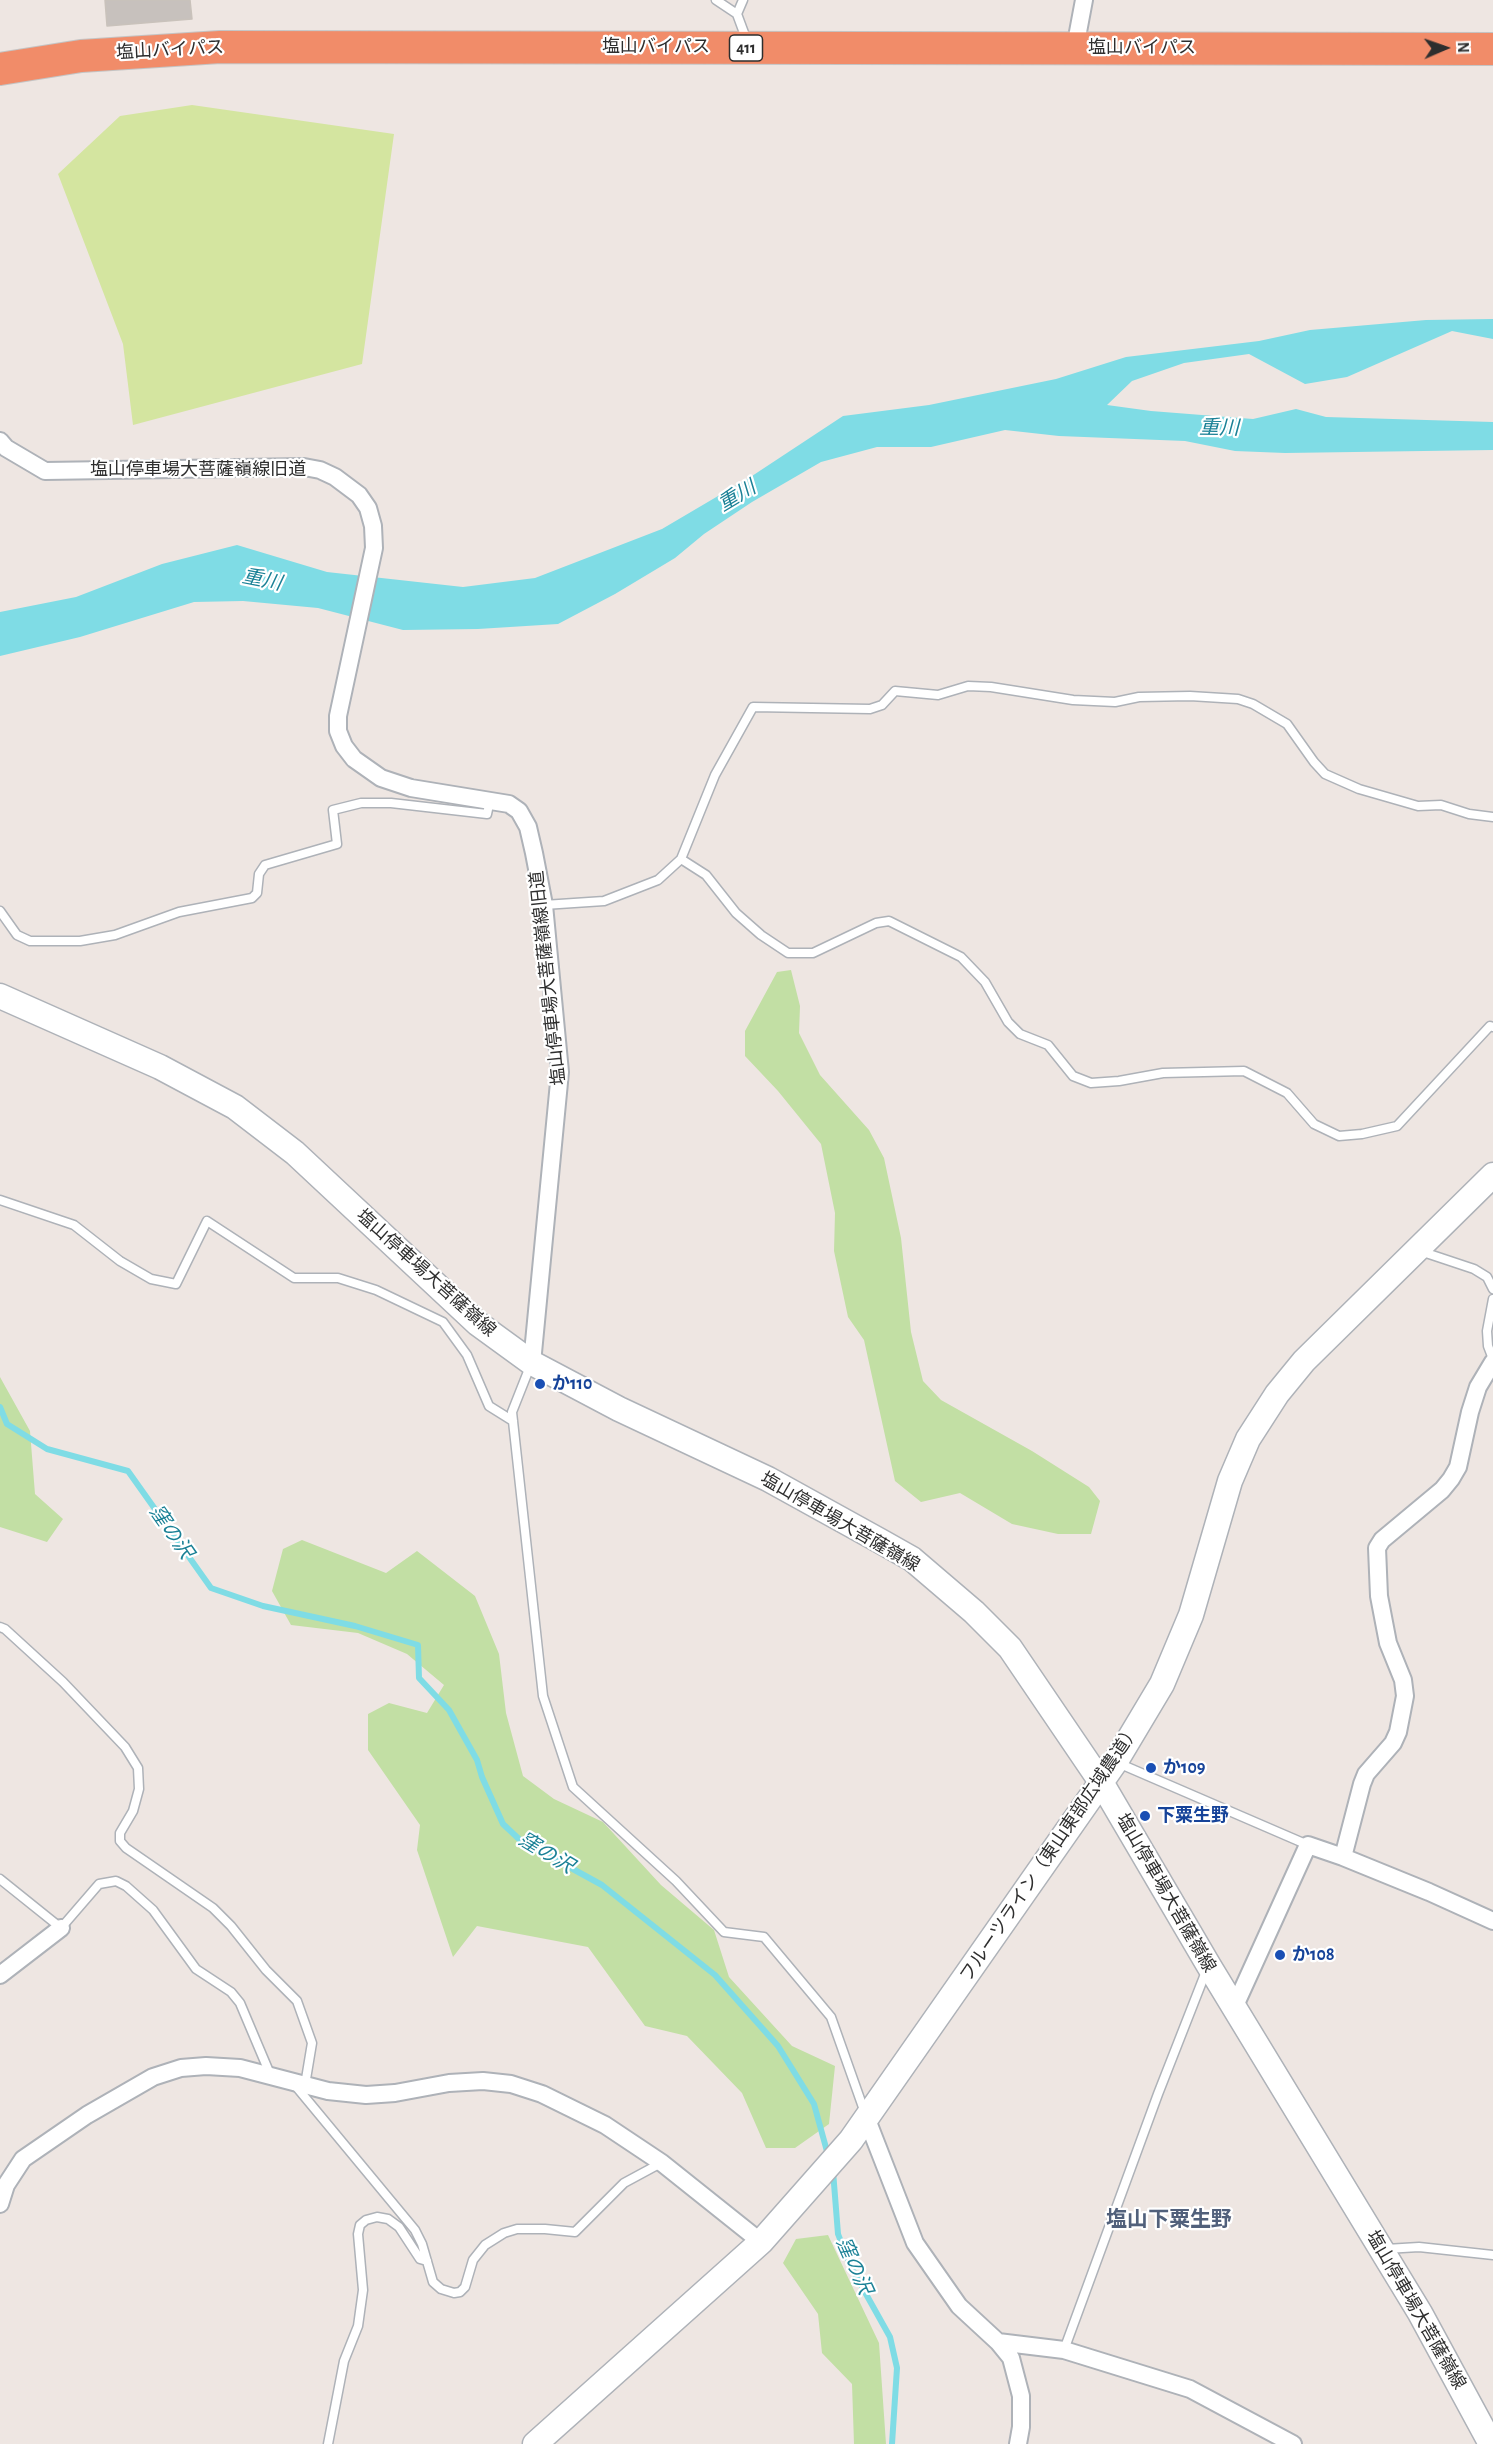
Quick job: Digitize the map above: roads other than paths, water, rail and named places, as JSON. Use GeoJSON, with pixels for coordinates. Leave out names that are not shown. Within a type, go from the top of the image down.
{"type":"FeatureCollection","features":[{"type":"Feature","properties":{"kind":"highway","name":"塩山バイパス"},"geometry":{"type":"LineString","coordinates":[[0,69],[81,56],[220,47],[1493,49]]}},
{"type":"Feature","properties":{"kind":"main road","name":"塩山停車場大菩薩嶺線"},"geometry":{"type":"LineString","coordinates":[[0,996],[160,1067],[235,1107],[295,1153],[477,1323],[531,1363],[619,1410],[768,1479],[912,1559],[974,1611],[1010,1648],[1101,1782],[1234,2008],[1420,2313],[1491,2444]]}},
{"type":"Feature","properties":{"kind":"main road","name":"フルーツライン（東山東部広域農道）"},"geometry":{"type":"LineString","coordinates":[[535,2444],[761,2242],[851,2140],[1116,1761],[1162,1684],[1191,1615],[1230,1481],[1248,1439],[1277,1395],[1304,1361],[1493,1175]]}},
{"type":"Feature","properties":{"kind":"street"},"geometry":{"type":"LineString","coordinates":[[1075,48],[1084,0]]}},
{"type":"Feature","properties":{"kind":"street","name":"塩山停車場大菩薩嶺線旧道"},"geometry":{"type":"LineString","coordinates":[[0,441],[6,448],[45,471],[304,467],[320,470],[347,485],[368,507],[373,526],[374,548],[338,716],[338,731],[344,746],[354,759],[381,777],[411,788],[509,804],[519,811],[528,827],[544,905],[560,1083],[531,1363]]}},
{"type":"Feature","properties":{"kind":"street"},"geometry":{"type":"LineString","coordinates":[[1343,1857],[1362,1784],[1366,1774],[1394,1743],[1405,1696],[1403,1680],[1388,1643],[1381,1608],[1376,1566],[1377,1548],[1382,1540],[1442,1490],[1451,1479],[1458,1467],[1478,1387],[1493,1360]]}},
{"type":"Feature","properties":{"kind":"street"},"geometry":{"type":"LineString","coordinates":[[1234,2008],[1308,1845],[1343,1857],[1493,1921]]}},
{"type":"Feature","properties":{"kind":"street"},"geometry":{"type":"LineString","coordinates":[[0,1975],[61,1928]]}},
{"type":"Feature","properties":{"kind":"street"},"geometry":{"type":"LineString","coordinates":[[0,2204],[6,2185],[23,2159],[87,2115],[153,2077],[180,2068],[206,2066],[240,2068],[328,2091],[366,2095],[395,2093],[449,2083],[483,2081],[511,2084],[542,2094],[605,2125],[662,2163],[761,2242]]}},
{"type":"Feature","properties":{"kind":"street"},"geometry":{"type":"LineString","coordinates":[[866,2117],[915,2242],[959,2306],[998,2342],[1011,2358],[1021,2396],[1022,2427],[1018,2444]]}},
{"type":"Feature","properties":{"kind":"street"},"geometry":{"type":"LineString","coordinates":[[998,2342],[1064,2350],[1190,2389],[1293,2444]]}},
{"type":"Feature","properties":{"kind":"lane"},"geometry":{"type":"LineString","coordinates":[[716,0],[737,14],[749,48]]}},
{"type":"Feature","properties":{"kind":"lane"},"geometry":{"type":"LineString","coordinates":[[737,14],[743,0]]}},
{"type":"Feature","properties":{"kind":"lane"},"geometry":{"type":"LineString","coordinates":[[544,905],[604,900],[658,880],[681,859],[715,775],[753,707],[870,709],[882,705],[895,691],[938,695],[968,686],[991,687],[1073,700],[1115,702],[1139,697],[1190,696],[1238,699],[1253,704],[1287,724],[1325,774],[1359,789],[1418,806],[1441,805],[1469,814],[1493,817]]}},
{"type":"Feature","properties":{"kind":"lane"},"geometry":{"type":"LineString","coordinates":[[0,911],[17,935],[30,941],[80,941],[115,935],[179,912],[252,898],[256,892],[259,874],[265,866],[337,844],[333,810],[361,803],[391,803],[487,814],[490,800]]}},
{"type":"Feature","properties":{"kind":"lane"},"geometry":{"type":"LineString","coordinates":[[681,859],[706,875],[736,913],[761,935],[788,953],[813,953],[876,923],[889,921],[961,957],[985,982],[1008,1022],[1020,1034],[1048,1045],[1073,1076],[1091,1083],[1119,1081],[1163,1072],[1244,1071],[1287,1093],[1314,1124],[1339,1136],[1397,1126],[1490,1026],[1493,1027]]}},
{"type":"Feature","properties":{"kind":"lane"},"geometry":{"type":"LineString","coordinates":[[0,1200],[74,1225],[120,1261],[151,1279],[176,1284],[207,1221],[294,1278],[338,1278],[376,1290],[443,1322],[467,1355],[489,1406],[513,1421]]}},
{"type":"Feature","properties":{"kind":"lane"},"geometry":{"type":"LineString","coordinates":[[1416,1250],[1474,1269],[1487,1277],[1493,1289]]}},
{"type":"Feature","properties":{"kind":"lane"},"geometry":{"type":"LineString","coordinates":[[1493,1299],[1487,1331],[1488,1346],[1493,1360]]}},
{"type":"Feature","properties":{"kind":"lane"},"geometry":{"type":"LineString","coordinates":[[531,1363],[512,1412],[543,1696],[573,1787],[676,1881],[724,1932],[764,1937],[831,2017],[866,2117]]}},
{"type":"Feature","properties":{"kind":"lane"},"geometry":{"type":"LineString","coordinates":[[0,1627],[63,1682],[125,1747],[138,1768],[139,1789],[133,1811],[120,1833],[120,1841],[126,1848],[213,1908],[231,1926],[266,1970],[297,2001],[312,2043],[298,2083],[415,2230],[423,2244],[433,2282],[441,2289],[460,2292],[465,2287],[473,2260],[485,2245],[504,2233],[526,2229],[575,2232],[624,2183],[662,2163]]}},
{"type":"Feature","properties":{"kind":"lane"},"geometry":{"type":"LineString","coordinates":[[1116,1761],[1308,1845]]}},
{"type":"Feature","properties":{"kind":"lane"},"geometry":{"type":"LineString","coordinates":[[0,1879],[61,1928],[99,1884],[116,1881],[126,1886],[153,1910],[196,1969],[231,1992],[240,2003],[270,2076]]}},
{"type":"Feature","properties":{"kind":"lane"},"geometry":{"type":"LineString","coordinates":[[1064,2350],[1158,2094],[1209,1966]]}},
{"type":"Feature","properties":{"kind":"lane"},"geometry":{"type":"LineString","coordinates":[[328,2444],[344,2361],[358,2326],[363,2290],[357,2234],[360,2225],[366,2220],[377,2217],[388,2219],[399,2227],[420,2259],[428,2261]]}},
{"type":"Feature","properties":{"kind":"lane"},"geometry":{"type":"LineString","coordinates":[[1381,2249],[1419,2247],[1493,2255]]}},
{"type":"Feature","properties":{"kind":"water","name":"重川"},"geometry":{"type":"Polygon","coordinates":[[[1493,319],[1493,339],[1452,331],[1347,377],[1305,384],[1249,354],[1184,363],[1132,381],[1107,405],[1253,419],[1296,409],[1326,417],[1493,422],[1493,450],[1285,453],[1235,451],[1185,441],[1059,436],[1005,430],[931,447],[877,447],[821,462],[752,502],[704,534],[675,558],[615,594],[558,624],[478,629],[403,630],[318,608],[243,601],[194,602],[80,637],[0,656],[0,612],[76,597],[162,564],[237,545],[327,572],[463,587],[535,578],[662,529],[752,476],[843,416],[929,405],[1056,379],[1126,357],[1259,341],[1310,330],[1426,320],[1493,319]]]}},
{"type":"Feature","properties":{"kind":"waterway","name":"窪の沢"},"geometry":{"type":"LineString","coordinates":[[0,1407],[7,1424],[47,1449],[128,1471],[211,1588],[263,1606],[355,1626],[418,1645],[419,1678],[449,1710],[477,1760],[503,1824],[520,1840],[602,1885],[715,1975],[778,2046],[814,2104],[828,2155]]}},
{"type":"Feature","properties":{"kind":"waterway","name":"窪の沢"},"geometry":{"type":"LineString","coordinates":[[833,2171],[838,2234],[852,2269],[890,2337],[897,2368],[892,2444]]}},
{"type":"Feature","properties":{"kind":"place","name":"か110"},"geometry":{"type":"Point","coordinates":[540,1384]}},
{"type":"Feature","properties":{"kind":"place","name":"か109"},"geometry":{"type":"Point","coordinates":[1151,1768]}},
{"type":"Feature","properties":{"kind":"place","name":"下粟生野"},"geometry":{"type":"Point","coordinates":[1145,1816]}},
{"type":"Feature","properties":{"kind":"place","name":"か108"},"geometry":{"type":"Point","coordinates":[1280,1955]}},
{"type":"Feature","properties":{"kind":"district","name":"塩山下粟生野"},"geometry":{"type":"Point","coordinates":[1169,2220]}}]}
